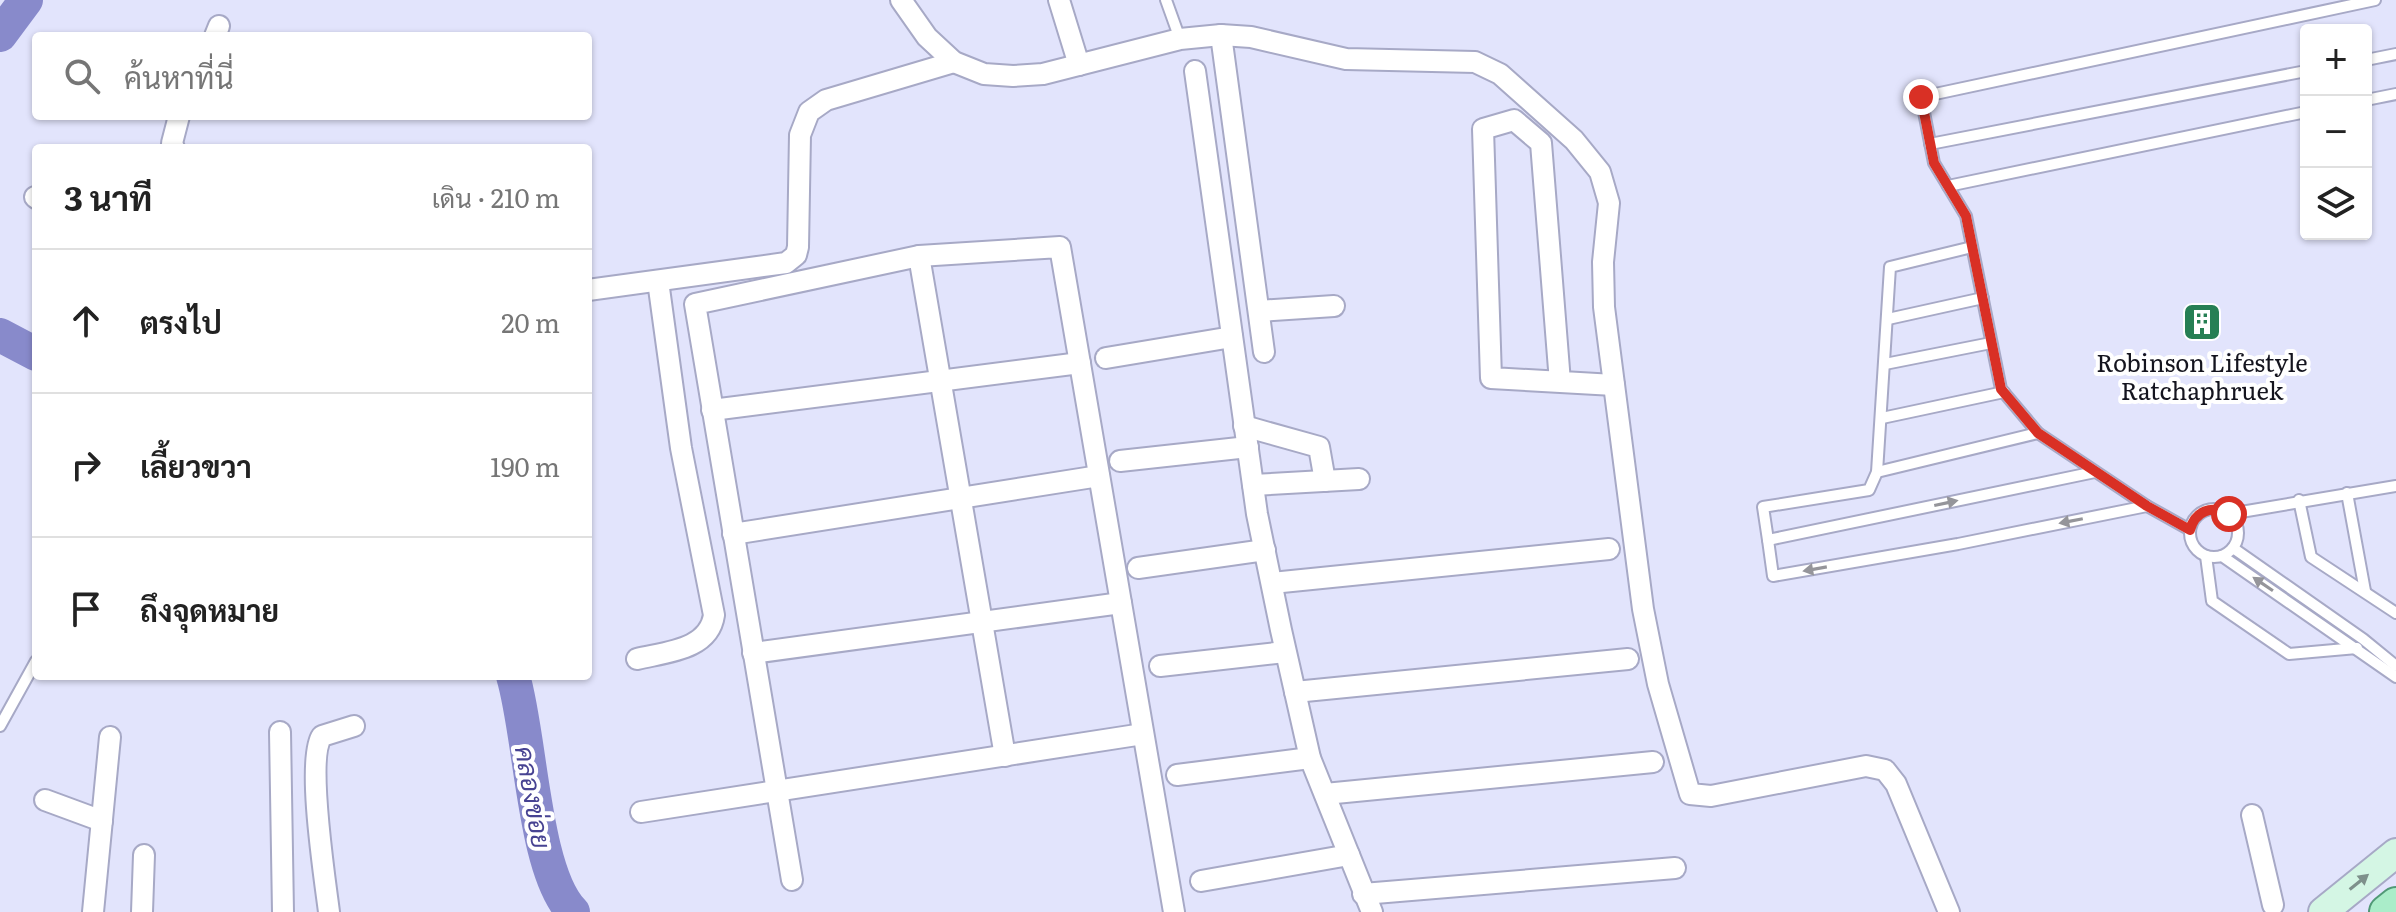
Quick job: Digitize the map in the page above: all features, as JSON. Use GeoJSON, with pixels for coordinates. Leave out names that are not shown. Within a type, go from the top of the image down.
{"type":"FeatureCollection","features":[{"type":"Feature","properties":{"kind":"main road"},"geometry":{"type":"LineString","coordinates":[[2323,912],[2396,853]]}},
{"type":"Feature","properties":{"kind":"main road"},"geometry":{"type":"LineString","coordinates":[[2386,912],[2396,904]]}},
{"type":"Feature","properties":{"kind":"street"},"geometry":{"type":"LineString","coordinates":[[901,0],[927,37],[954,62],[984,74],[1043,74],[1180,39],[1221,35],[1251,37],[1346,59],[1475,62],[1500,74],[1574,140],[1600,172],[1609,203],[1603,292],[1643,609],[1658,684],[1690,794],[1711,796],[1866,766],[1885,770],[1896,784],[1949,912]]}},
{"type":"Feature","properties":{"kind":"street"},"geometry":{"type":"LineString","coordinates":[[1059,0],[1079,65]]}},
{"type":"Feature","properties":{"kind":"street"},"geometry":{"type":"LineString","coordinates":[[1221,35],[1264,352]]}},
{"type":"Feature","properties":{"kind":"street"},"geometry":{"type":"LineString","coordinates":[[592,289],[786,263],[796,255],[798,247],[800,135],[809,112],[826,100],[954,62]]}},
{"type":"Feature","properties":{"kind":"street"},"geometry":{"type":"LineString","coordinates":[[1195,71],[1253,485],[1285,652],[1310,758],[1368,903],[1675,868]]}},
{"type":"Feature","properties":{"kind":"street"},"geometry":{"type":"LineString","coordinates":[[172,144],[178,120]]}},
{"type":"Feature","properties":{"kind":"street"},"geometry":{"type":"LineString","coordinates":[[1560,382],[1541,143],[1514,120],[1483,129],[1491,378],[1560,382],[1614,385]]}},
{"type":"Feature","properties":{"kind":"street"},"geometry":{"type":"LineString","coordinates":[[792,880],[695,304],[919,256],[1060,247],[1174,912]]}},
{"type":"Feature","properties":{"kind":"street"},"geometry":{"type":"LineString","coordinates":[[919,256],[1005,756]]}},
{"type":"Feature","properties":{"kind":"street"},"geometry":{"type":"LineString","coordinates":[[637,659],[695,644],[707,636],[714,615],[681,448],[658,281]]}},
{"type":"Feature","properties":{"kind":"street"},"geometry":{"type":"LineString","coordinates":[[1259,311],[1334,306]]}},
{"type":"Feature","properties":{"kind":"street"},"geometry":{"type":"LineString","coordinates":[[1106,358],[1232,337]]}},
{"type":"Feature","properties":{"kind":"street"},"geometry":{"type":"LineString","coordinates":[[712,410],[1080,363]]}},
{"type":"Feature","properties":{"kind":"street"},"geometry":{"type":"LineString","coordinates":[[1120,461],[1246,436],[1319,447],[1325,481]]}},
{"type":"Feature","properties":{"kind":"street"},"geometry":{"type":"LineString","coordinates":[[733,534],[1099,476]]}},
{"type":"Feature","properties":{"kind":"street"},"geometry":{"type":"LineString","coordinates":[[1253,485],[1359,479]]}},
{"type":"Feature","properties":{"kind":"street"},"geometry":{"type":"LineString","coordinates":[[1272,583],[1609,549]]}},
{"type":"Feature","properties":{"kind":"street"},"geometry":{"type":"LineString","coordinates":[[1138,568],[1265,550]]}},
{"type":"Feature","properties":{"kind":"street"},"geometry":{"type":"LineString","coordinates":[[753,653],[1121,603]]}},
{"type":"Feature","properties":{"kind":"street"},"geometry":{"type":"LineString","coordinates":[[1160,666],[1285,652]]}},
{"type":"Feature","properties":{"kind":"street"},"geometry":{"type":"LineString","coordinates":[[1295,692],[1628,659]]}},
{"type":"Feature","properties":{"kind":"street"},"geometry":{"type":"LineString","coordinates":[[329,912],[317,803],[316,747],[322,736],[354,726]]}},
{"type":"Feature","properties":{"kind":"street"},"geometry":{"type":"LineString","coordinates":[[280,732],[283,912]]}},
{"type":"Feature","properties":{"kind":"street"},"geometry":{"type":"LineString","coordinates":[[641,812],[1143,734]]}},
{"type":"Feature","properties":{"kind":"street"},"geometry":{"type":"LineString","coordinates":[[93,912],[110,737]]}},
{"type":"Feature","properties":{"kind":"street"},"geometry":{"type":"LineString","coordinates":[[1177,775],[1310,758]]}},
{"type":"Feature","properties":{"kind":"street"},"geometry":{"type":"LineString","coordinates":[[1325,794],[1653,762]]}},
{"type":"Feature","properties":{"kind":"street"},"geometry":{"type":"LineString","coordinates":[[45,800],[102,821]]}},
{"type":"Feature","properties":{"kind":"street"},"geometry":{"type":"LineString","coordinates":[[2252,815],[2274,910]]}},
{"type":"Feature","properties":{"kind":"street"},"geometry":{"type":"LineString","coordinates":[[142,912],[144,855]]}},
{"type":"Feature","properties":{"kind":"street"},"geometry":{"type":"LineString","coordinates":[[1201,881],[1349,855]]}},
{"type":"Feature","properties":{"kind":"lane"},"geometry":{"type":"LineString","coordinates":[[1166,0],[1180,39]]}},
{"type":"Feature","properties":{"kind":"lane"},"geometry":{"type":"LineString","coordinates":[[2190,530],[2147,506],[2038,433],[2004,392],[1966,216],[1934,163],[1921,97],[2375,0]]}},
{"type":"Feature","properties":{"kind":"lane"},"geometry":{"type":"LineString","coordinates":[[2372,59],[2396,54]]}},
{"type":"Feature","properties":{"kind":"lane"},"geometry":{"type":"LineString","coordinates":[[1930,144],[2300,72]]}},
{"type":"Feature","properties":{"kind":"lane"},"geometry":{"type":"LineString","coordinates":[[2372,99],[2396,94]]}},
{"type":"Feature","properties":{"kind":"lane"},"geometry":{"type":"LineString","coordinates":[[1948,186],[2300,113]]}},
{"type":"Feature","properties":{"kind":"lane"},"geometry":{"type":"LineString","coordinates":[[1972,247],[1890,267],[1877,472],[1869,490],[1763,507],[1773,576],[1958,544],[2147,506]]}},
{"type":"Feature","properties":{"kind":"lane"},"geometry":{"type":"LineString","coordinates":[[1888,319],[1983,298]]}},
{"type":"Feature","properties":{"kind":"lane"},"geometry":{"type":"LineString","coordinates":[[1885,364],[1991,343]]}},
{"type":"Feature","properties":{"kind":"lane"},"geometry":{"type":"LineString","coordinates":[[1882,418],[2004,392]]}},
{"type":"Feature","properties":{"kind":"lane"},"geometry":{"type":"LineString","coordinates":[[1877,472],[2038,433]]}},
{"type":"Feature","properties":{"kind":"lane"},"geometry":{"type":"LineString","coordinates":[[1768,540],[2095,472]]}},
{"type":"Feature","properties":{"kind":"lane"},"geometry":{"type":"LineString","coordinates":[[2396,487],[2299,500],[2229,514],[2216,509],[2201,512],[2190,530],[2193,546],[2206,556],[2222,556],[2396,677]]}},
{"type":"Feature","properties":{"kind":"lane"},"geometry":{"type":"LineString","coordinates":[[2347,493],[2365,591]]}},
{"type":"Feature","properties":{"kind":"lane"},"geometry":{"type":"LineString","coordinates":[[2299,500],[2311,557],[2396,613]]}},
{"type":"Feature","properties":{"kind":"lane"},"geometry":{"type":"LineString","coordinates":[[2222,556],[2233,548],[2238,535],[2238,527],[2229,514]]}},
{"type":"Feature","properties":{"kind":"lane"},"geometry":{"type":"LineString","coordinates":[[2233,548],[2363,639],[2396,666]]}},
{"type":"Feature","properties":{"kind":"lane"},"geometry":{"type":"LineString","coordinates":[[2206,556],[2212,601],[2289,654],[2357,648]]}},
{"type":"Feature","properties":{"kind":"lane"},"geometry":{"type":"LineString","coordinates":[[0,726],[32,668]]}},
{"type":"Feature","properties":{"kind":"waterway","name":"คลองข่อย"},"geometry":{"type":"LineString","coordinates":[[0,35],[26,0]]}},
{"type":"Feature","properties":{"kind":"waterway","name":"คลองข่อย"},"geometry":{"type":"LineString","coordinates":[[0,335],[32,352]]}},
{"type":"Feature","properties":{"kind":"waterway","name":"คลองข่อย"},"geometry":{"type":"LineString","coordinates":[[514,680],[549,867],[560,893],[573,912]]}},
{"type":"Feature","properties":{"kind":"place","name":"Robinson Lifestyle Ratchaphruek"},"geometry":{"type":"Point","coordinates":[2202,322]}},
{"type":"Feature","properties":{"kind":"route"},"geometry":{"type":"LineString","coordinates":[[1921,97],[1934,163],[1966,216],[2001,389],[2038,433],[2147,506],[2190,530],[2201,512],[2216,509],[2229,514]]}}]}
